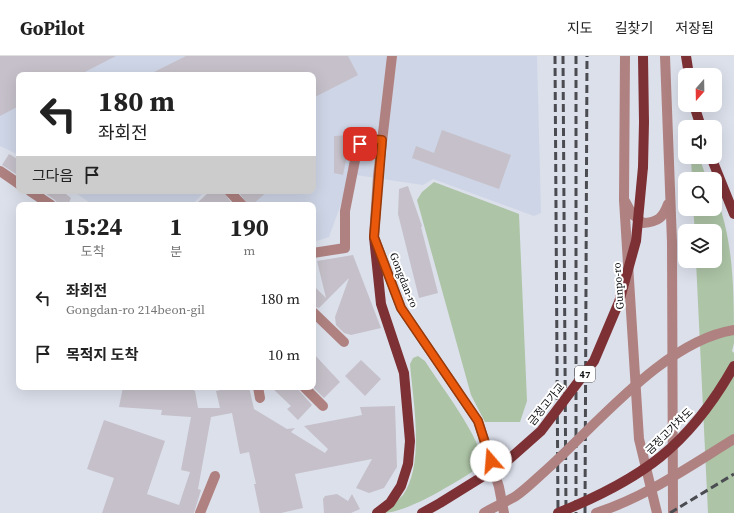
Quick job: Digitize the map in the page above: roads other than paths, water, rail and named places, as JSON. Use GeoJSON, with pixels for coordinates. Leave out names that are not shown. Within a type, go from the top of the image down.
{"type":"FeatureCollection","features":[{"type":"Feature","properties":{"kind":"main road","name":"금정고가교"},"geometry":{"type":"LineString","coordinates":[[422,513],[506,462],[535,436],[594,362],[619,302],[636,241],[643,167],[643,56]]}},
{"type":"Feature","properties":{"kind":"main road"},"geometry":{"type":"LineString","coordinates":[[686,56],[689,68]]}},
{"type":"Feature","properties":{"kind":"main road"},"geometry":{"type":"LineString","coordinates":[[715,164],[734,213]]}},
{"type":"Feature","properties":{"kind":"main road"},"geometry":{"type":"LineString","coordinates":[[374,237],[381,304],[404,373],[410,441],[408,464],[401,486],[390,503],[377,513]]}},
{"type":"Feature","properties":{"kind":"main road","name":"금정고가차도"},"geometry":{"type":"LineString","coordinates":[[558,513],[599,497],[632,478],[664,455],[698,421],[719,392],[734,366]]}},
{"type":"Feature","properties":{"kind":"street","name":"Gongdan-ro"},"geometry":{"type":"LineString","coordinates":[[392,56],[382,140],[374,237],[401,308],[478,421],[499,487],[504,513]]}},
{"type":"Feature","properties":{"kind":"street","name":"Gunpo-ro"},"geometry":{"type":"LineString","coordinates":[[625,56],[624,200],[639,439],[657,513]]}},
{"type":"Feature","properties":{"kind":"street"},"geometry":{"type":"LineString","coordinates":[[665,56],[672,250],[673,513]]}},
{"type":"Feature","properties":{"kind":"street"},"geometry":{"type":"LineString","coordinates":[[316,253],[344,248],[345,211],[357,150],[360,144],[368,139],[382,140]]}},
{"type":"Feature","properties":{"kind":"street"},"geometry":{"type":"LineString","coordinates":[[0,171],[16,182]]}},
{"type":"Feature","properties":{"kind":"street"},"geometry":{"type":"LineString","coordinates":[[34,194],[46,202]]}},
{"type":"Feature","properties":{"kind":"street"},"geometry":{"type":"LineString","coordinates":[[232,194],[239,202]]}},
{"type":"Feature","properties":{"kind":"street"},"geometry":{"type":"LineString","coordinates":[[624,200],[632,214],[643,222],[655,222],[664,215],[670,200]]}},
{"type":"Feature","properties":{"kind":"street"},"geometry":{"type":"LineString","coordinates":[[316,315],[344,342]]}},
{"type":"Feature","properties":{"kind":"street"},"geometry":{"type":"LineString","coordinates":[[484,513],[517,496],[561,457],[652,371],[683,349],[723,331],[734,330]]}},
{"type":"Feature","properties":{"kind":"street"},"geometry":{"type":"LineString","coordinates":[[259,390],[260,398]]}},
{"type":"Feature","properties":{"kind":"street"},"geometry":{"type":"LineString","coordinates":[[307,390],[323,406]]}},
{"type":"Feature","properties":{"kind":"street"},"geometry":{"type":"LineString","coordinates":[[596,513],[622,504],[661,484],[734,439]]}},
{"type":"Feature","properties":{"kind":"street"},"geometry":{"type":"LineString","coordinates":[[200,513],[215,476]]}},
{"type":"Feature","properties":{"kind":"railway"},"geometry":{"type":"LineString","coordinates":[[555,56],[558,513]]}},
{"type":"Feature","properties":{"kind":"railway"},"geometry":{"type":"LineString","coordinates":[[563,56],[566,513]]}},
{"type":"Feature","properties":{"kind":"railway"},"geometry":{"type":"LineString","coordinates":[[576,56],[576,513]]}},
{"type":"Feature","properties":{"kind":"railway"},"geometry":{"type":"LineString","coordinates":[[585,513],[587,56]]}},
{"type":"Feature","properties":{"kind":"railway"},"geometry":{"type":"LineString","coordinates":[[670,513],[734,474]]}}]}
